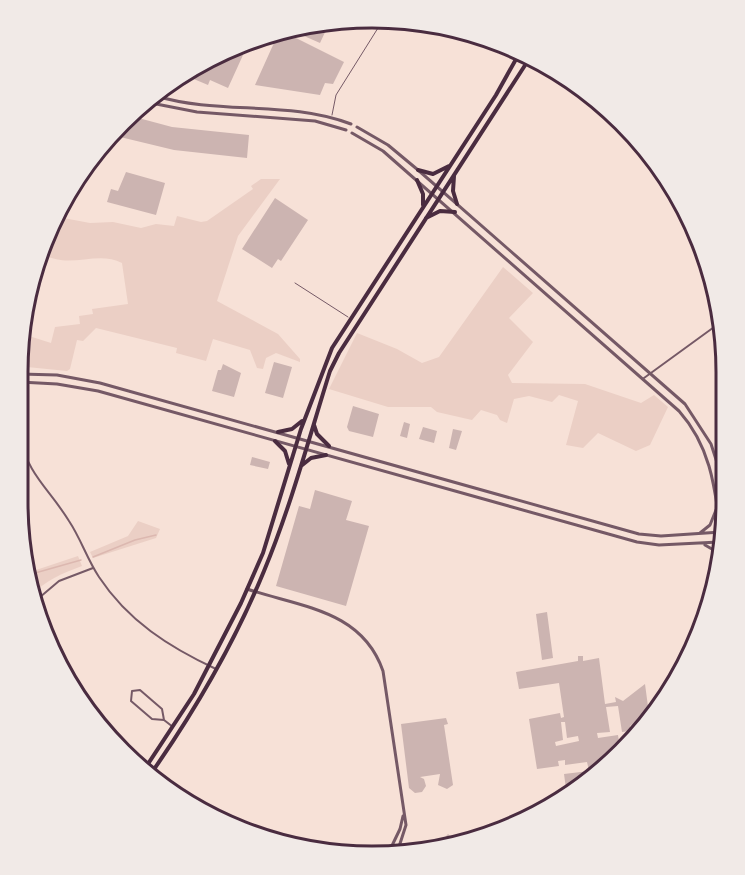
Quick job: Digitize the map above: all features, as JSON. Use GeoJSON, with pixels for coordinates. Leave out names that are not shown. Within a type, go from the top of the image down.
{"type":"FeatureCollection","features":[{"type":"Feature","properties":{"kind":"main road"},"geometry":{"type":"LineString","coordinates":[[149,763],[210,666],[247,589],[266,544],[304,418],[324,366],[350,318],[437,187],[515,60]]}},
{"type":"Feature","properties":{"kind":"main road"},"geometry":{"type":"LineString","coordinates":[[155,768],[189,718],[217,669],[255,591],[301,467],[330,371],[357,323],[526,64]]}},
{"type":"Feature","properties":{"kind":"main road"},"geometry":{"type":"LineString","coordinates":[[418,170],[433,174],[450,166]]}},
{"type":"Feature","properties":{"kind":"main road"},"geometry":{"type":"LineString","coordinates":[[455,172],[453,185],[457,204]]}},
{"type":"Feature","properties":{"kind":"main road"},"geometry":{"type":"LineString","coordinates":[[417,180],[424,197],[422,208]]}},
{"type":"Feature","properties":{"kind":"main road"},"geometry":{"type":"LineString","coordinates":[[425,218],[440,211],[455,212]]}},
{"type":"Feature","properties":{"kind":"main road"},"geometry":{"type":"LineString","coordinates":[[278,432],[292,429],[304,418]]}},
{"type":"Feature","properties":{"kind":"main road"},"geometry":{"type":"LineString","coordinates":[[314,422],[317,434],[329,446]]}},
{"type":"Feature","properties":{"kind":"main road"},"geometry":{"type":"LineString","coordinates":[[275,441],[285,451],[290,468]]}},
{"type":"Feature","properties":{"kind":"main road"},"geometry":{"type":"LineString","coordinates":[[301,467],[310,458],[326,455]]}},
{"type":"Feature","properties":{"kind":"street"},"geometry":{"type":"LineString","coordinates":[[166,98],[198,105],[331,117],[351,124]]}},
{"type":"Feature","properties":{"kind":"street"},"geometry":{"type":"LineString","coordinates":[[158,104],[197,112],[329,124],[346,130]]}},
{"type":"Feature","properties":{"kind":"street"},"geometry":{"type":"LineString","coordinates":[[234,116],[235,107]]}},
{"type":"Feature","properties":{"kind":"street"},"geometry":{"type":"LineString","coordinates":[[329,124],[331,117]]}},
{"type":"Feature","properties":{"kind":"street"},"geometry":{"type":"LineString","coordinates":[[357,127],[388,145],[418,170],[650,373],[693,414],[711,444],[716,458]]}},
{"type":"Feature","properties":{"kind":"street"},"geometry":{"type":"LineString","coordinates":[[352,133],[383,151],[455,212],[644,378],[686,419],[704,447],[710,463],[716,501]]}},
{"type":"Feature","properties":{"kind":"street"},"geometry":{"type":"LineString","coordinates":[[644,378],[714,326]]}},
{"type":"Feature","properties":{"kind":"street"},"geometry":{"type":"LineString","coordinates":[[28,374],[57,375],[100,383],[651,536],[715,532]]}},
{"type":"Feature","properties":{"kind":"street"},"geometry":{"type":"LineString","coordinates":[[28,382],[57,384],[99,391],[512,505],[585,528],[659,546],[714,543]]}},
{"type":"Feature","properties":{"kind":"street"},"geometry":{"type":"LineString","coordinates":[[686,419],[693,414]]}},
{"type":"Feature","properties":{"kind":"street"},"geometry":{"type":"LineString","coordinates":[[28,461],[32,472],[69,520],[93,568],[124,609],[143,627],[174,649],[217,669]]}},
{"type":"Feature","properties":{"kind":"street"},"geometry":{"type":"LineString","coordinates":[[698,534],[710,525],[716,510]]}},
{"type":"Feature","properties":{"kind":"street"},"geometry":{"type":"LineString","coordinates":[[585,528],[587,520]]}},
{"type":"Feature","properties":{"kind":"street"},"geometry":{"type":"LineString","coordinates":[[703,544],[713,550]]}},
{"type":"Feature","properties":{"kind":"street"},"geometry":{"type":"LineString","coordinates":[[41,596],[59,581],[93,568]]}},
{"type":"Feature","properties":{"kind":"street"},"geometry":{"type":"LineString","coordinates":[[247,589],[331,615],[352,627],[371,645],[383,671],[404,811],[405,832],[400,846]]}},
{"type":"Feature","properties":{"kind":"street"},"geometry":{"type":"LineString","coordinates":[[164,720],[162,709],[140,690],[132,691],[131,701],[152,719],[164,720],[173,727]]}},
{"type":"Feature","properties":{"kind":"street"},"geometry":{"type":"LineString","coordinates":[[392,846],[400,829],[404,811]]}},
{"type":"Feature","properties":{"kind":"lane"},"geometry":{"type":"LineString","coordinates":[[331,117],[336,94],[378,28]]}},
{"type":"Feature","properties":{"kind":"lane"},"geometry":{"type":"LineString","coordinates":[[295,283],[357,323]]}},
{"type":"Feature","properties":{"kind":"shaded area"},"geometry":{"type":"Polygon","coordinates":[[[261,179],[280,179],[238,236],[217,301],[278,334],[300,359],[300,362],[276,353],[266,358],[263,369],[257,368],[250,350],[213,339],[206,361],[176,353],[177,348],[96,328],[83,341],[77,340],[70,369],[67,371],[28,367],[30,336],[51,343],[55,327],[80,324],[79,316],[93,314],[92,309],[128,304],[122,263],[103,258],[64,260],[49,257],[65,218],[90,223],[113,222],[141,228],[156,224],[174,226],[177,216],[201,222],[207,221],[253,189],[251,186],[261,179]]]}},
{"type":"Feature","properties":{"kind":"shaded area"},"geometry":{"type":"Polygon","coordinates":[[[503,267],[533,293],[509,318],[533,342],[508,375],[512,383],[585,384],[641,403],[654,395],[668,407],[650,445],[636,451],[598,433],[583,448],[566,445],[578,401],[559,395],[552,402],[529,396],[514,399],[507,423],[500,420],[497,415],[481,410],[472,420],[437,412],[431,407],[388,407],[329,389],[357,333],[397,349],[422,363],[439,357],[503,267]]]}},
{"type":"Feature","properties":{"kind":"shaded area"},"geometry":{"type":"Polygon","coordinates":[[[138,521],[160,529],[156,538],[93,558],[90,552],[128,536],[138,521]]]}},
{"type":"Feature","properties":{"kind":"shaded area"},"geometry":{"type":"Polygon","coordinates":[[[78,556],[82,566],[61,575],[39,589],[35,570],[78,556]]]}},
{"type":"Feature","properties":{"kind":"building"},"geometry":{"type":"Polygon","coordinates":[[[325,31],[320,43],[303,35],[325,31]]]}},
{"type":"Feature","properties":{"kind":"building"},"geometry":{"type":"Polygon","coordinates":[[[295,37],[344,62],[333,84],[325,83],[320,95],[255,85],[274,43],[283,40],[295,37]]]}},
{"type":"Feature","properties":{"kind":"building"},"geometry":{"type":"Polygon","coordinates":[[[243,55],[228,88],[210,80],[208,85],[194,79],[220,64],[243,55]]]}},
{"type":"Feature","properties":{"kind":"building"},"geometry":{"type":"Polygon","coordinates":[[[141,119],[172,127],[249,135],[247,158],[174,150],[122,137],[141,119]]]}},
{"type":"Feature","properties":{"kind":"building"},"geometry":{"type":"Polygon","coordinates":[[[126,172],[165,183],[156,215],[107,202],[111,189],[118,191],[126,172]]]}},
{"type":"Feature","properties":{"kind":"building"},"geometry":{"type":"Polygon","coordinates":[[[275,198],[308,220],[281,261],[278,259],[272,268],[242,249],[275,198]]]}},
{"type":"Feature","properties":{"kind":"building"},"geometry":{"type":"Polygon","coordinates":[[[274,362],[292,367],[283,398],[265,393],[274,362]]]}},
{"type":"Feature","properties":{"kind":"building"},"geometry":{"type":"Polygon","coordinates":[[[223,364],[241,373],[234,397],[212,391],[218,370],[221,370],[223,364]]]}},
{"type":"Feature","properties":{"kind":"building"},"geometry":{"type":"Polygon","coordinates":[[[353,406],[379,414],[373,437],[349,431],[347,427],[353,406]]]}},
{"type":"Feature","properties":{"kind":"building"},"geometry":{"type":"Polygon","coordinates":[[[404,422],[410,424],[407,438],[400,436],[404,422]]]}},
{"type":"Feature","properties":{"kind":"building"},"geometry":{"type":"Polygon","coordinates":[[[423,427],[437,431],[434,443],[419,439],[423,427]]]}},
{"type":"Feature","properties":{"kind":"building"},"geometry":{"type":"Polygon","coordinates":[[[453,429],[462,431],[456,450],[449,448],[453,429]]]}},
{"type":"Feature","properties":{"kind":"building"},"geometry":{"type":"Polygon","coordinates":[[[252,457],[270,462],[268,469],[250,465],[252,457]]]}},
{"type":"Feature","properties":{"kind":"building"},"geometry":{"type":"Polygon","coordinates":[[[315,490],[352,501],[346,520],[369,526],[346,606],[276,586],[299,506],[310,509],[315,490]]]}},
{"type":"Feature","properties":{"kind":"building"},"geometry":{"type":"Polygon","coordinates":[[[547,612],[553,658],[542,660],[536,614],[547,612]]]}},
{"type":"Feature","properties":{"kind":"building"},"geometry":{"type":"Polygon","coordinates":[[[578,656],[583,656],[583,661],[599,658],[605,704],[616,702],[615,697],[623,701],[645,684],[648,708],[630,726],[629,731],[622,732],[618,706],[606,707],[610,732],[597,733],[598,738],[618,735],[619,742],[589,770],[587,762],[565,765],[565,760],[558,761],[559,766],[537,769],[529,719],[560,713],[561,718],[564,717],[559,683],[519,689],[516,672],[578,661],[578,656]],[[561,722],[563,740],[555,742],[556,746],[579,741],[578,736],[567,738],[565,722],[561,722]]]}},
{"type":"Feature","properties":{"kind":"building"},"geometry":{"type":"Polygon","coordinates":[[[446,718],[448,724],[444,725],[453,785],[447,789],[438,785],[440,774],[420,777],[424,779],[426,786],[422,792],[415,793],[409,788],[401,724],[446,718]]]}},
{"type":"Feature","properties":{"kind":"building"},"geometry":{"type":"Polygon","coordinates":[[[586,771],[566,788],[564,774],[586,771]]]}},
{"type":"Feature","properties":{"kind":"waterway"},"geometry":{"type":"LineString","coordinates":[[93,557],[135,540],[156,535]]}},
{"type":"Feature","properties":{"kind":"waterway"},"geometry":{"type":"LineString","coordinates":[[36,573],[81,560]]}}]}
